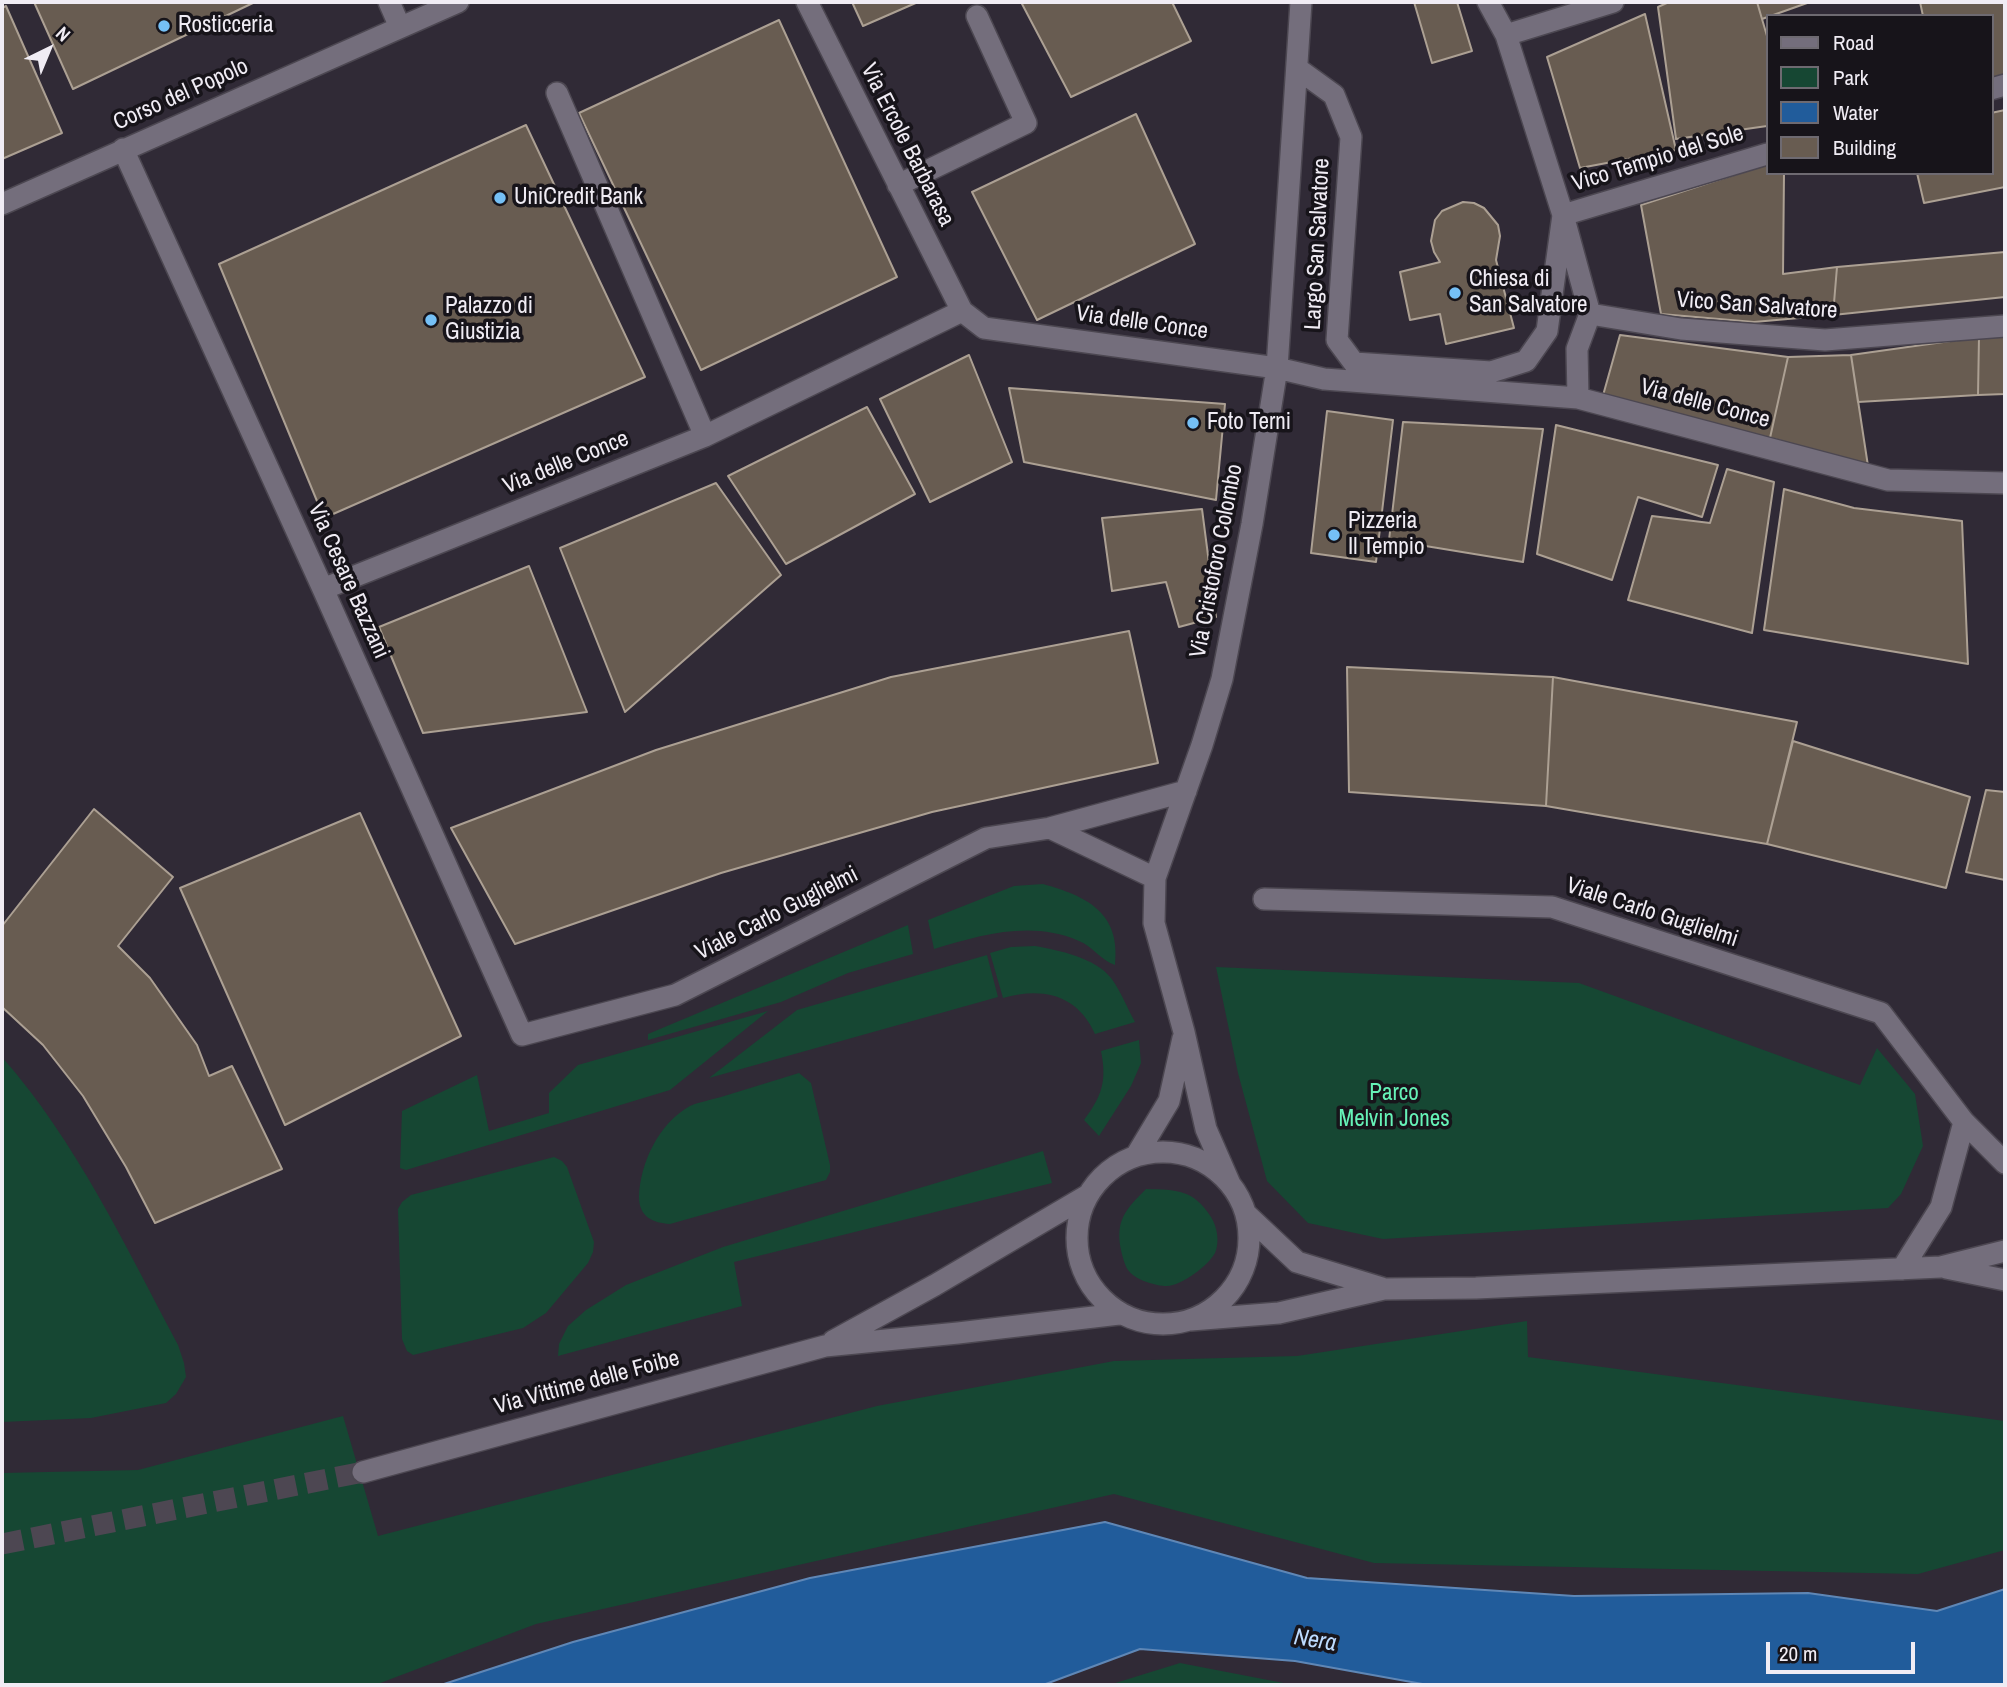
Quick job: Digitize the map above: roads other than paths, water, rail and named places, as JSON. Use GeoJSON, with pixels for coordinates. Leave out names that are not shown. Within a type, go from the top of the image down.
{"type":"FeatureCollection","features":[{"type":"Feature","properties":{"kind":"street"},"geometry":{"type":"LineString","coordinates":[[389,2],[400,27]]}},
{"type":"Feature","properties":{"kind":"street","name":"Corso del Popolo"},"geometry":{"type":"LineString","coordinates":[[2,204],[458,2]]}},
{"type":"Feature","properties":{"kind":"street","name":"Via Ercole Barbarasa"},"geometry":{"type":"LineString","coordinates":[[807,2],[962,310]]}},
{"type":"Feature","properties":{"kind":"street","name":"Via Cristoforo Colombo"},"geometry":{"type":"LineString","coordinates":[[1230,1184],[1206,1129],[1184,1032],[1154,923],[1155,878],[1222,679],[1252,524],[1277,368],[1301,2]]}},
{"type":"Feature","properties":{"kind":"street","name":"Largo San Salvatore"},"geometry":{"type":"LineString","coordinates":[[1488,2],[1506,35],[1563,215],[1590,314]]}},
{"type":"Feature","properties":{"kind":"street"},"geometry":{"type":"LineString","coordinates":[[1506,35],[1614,2]]}},
{"type":"Feature","properties":{"kind":"street"},"geometry":{"type":"LineString","coordinates":[[898,185],[1026,123],[977,16]]}},
{"type":"Feature","properties":{"kind":"street","name":"Largo San Salvatore"},"geometry":{"type":"LineString","coordinates":[[1298,69],[1334,95],[1351,137],[1337,340],[1354,363],[1491,372],[1526,361],[1547,331],[1563,215]]}},
{"type":"Feature","properties":{"kind":"street"},"geometry":{"type":"LineString","coordinates":[[557,93],[705,436]]}},
{"type":"Feature","properties":{"kind":"street","name":"Via Cesare Bazzani"},"geometry":{"type":"LineString","coordinates":[[123,149],[522,1035]]}},
{"type":"Feature","properties":{"kind":"street","name":"Vico Tempio del Sole"},"geometry":{"type":"LineString","coordinates":[[1563,215],[1766,154]]}},
{"type":"Feature","properties":{"kind":"street","name":"Via delle Conce"},"geometry":{"type":"LineString","coordinates":[[323,589],[705,436],[962,310],[984,328],[1277,368],[1324,379],[1577,398],[1888,480],[2005,483]]}},
{"type":"Feature","properties":{"kind":"street"},"geometry":{"type":"LineString","coordinates":[[1577,398],[1577,349],[1590,314]]}},
{"type":"Feature","properties":{"kind":"street","name":"Vico San Salvatore"},"geometry":{"type":"LineString","coordinates":[[1590,314],[1681,329],[1825,340],[2005,326]]}},
{"type":"Feature","properties":{"kind":"street","name":"Viale Carlo Guglielmi"},"geometry":{"type":"LineString","coordinates":[[522,1035],[676,995],[986,838],[1050,828],[1186,791]]}},
{"type":"Feature","properties":{"kind":"street"},"geometry":{"type":"LineString","coordinates":[[1050,828],[1155,878]]}},
{"type":"Feature","properties":{"kind":"street","name":"Viale Carlo Guglielmi"},"geometry":{"type":"LineString","coordinates":[[1264,899],[1552,907],[1881,1013],[1964,1122],[2005,1163]]}},
{"type":"Feature","properties":{"kind":"street","name":"Via Cristoforo Colombo"},"geometry":{"type":"LineString","coordinates":[[1136,1156],[1169,1101],[1184,1032]]}},
{"type":"Feature","properties":{"kind":"street"},"geometry":{"type":"LineString","coordinates":[[1902,1269],[1941,1207],[1964,1122]]}},
{"type":"Feature","properties":{"kind":"street"},"geometry":{"type":"LineString","coordinates":[[1191,1320],[1214,1308],[1232,1290],[1244,1266],[1250,1240],[1246,1214],[1230,1184],[1211,1167],[1187,1155],[1161,1152],[1136,1156],[1117,1164],[1100,1178],[1088,1195],[1077,1220],[1076,1247],[1083,1273],[1098,1296],[1119,1314],[1142,1322],[1167,1325],[1191,1320],[1279,1313],[1384,1289],[1476,1288],[1941,1267],[2005,1251]]}},
{"type":"Feature","properties":{"kind":"street","name":"Via Vittime delle Foibe"},"geometry":{"type":"LineString","coordinates":[[825,1346],[1088,1195]]}},
{"type":"Feature","properties":{"kind":"street"},"geometry":{"type":"LineString","coordinates":[[1246,1214],[1297,1262],[1384,1289]]}},
{"type":"Feature","properties":{"kind":"street"},"geometry":{"type":"LineString","coordinates":[[1941,1267],[2005,1280]]}},
{"type":"Feature","properties":{"kind":"street","name":"Via Vittime delle Foibe"},"geometry":{"type":"LineString","coordinates":[[363,1472],[825,1346],[1119,1314]]}},
{"type":"Feature","properties":{"kind":"water","name":"Nera"},"geometry":{"type":"Polygon","coordinates":[[[1105,1522],[1307,1578],[1574,1596],[1808,1593],[1937,1611],[2005,1589],[2005,1685],[1428,1685],[1295,1661],[1140,1649],[1043,1685],[441,1685],[573,1642],[810,1578],[1105,1522]]]}},
{"type":"Feature","properties":{"kind":"tunnel"},"geometry":{"type":"LineString","coordinates":[[2,1544],[363,1472]]}},
{"type":"Feature","properties":{"kind":"place","name":"Rosticceria"},"geometry":{"type":"Point","coordinates":[164,26]}},
{"type":"Feature","properties":{"kind":"place","name":"UniCredit Bank"},"geometry":{"type":"Point","coordinates":[500,198]}},
{"type":"Feature","properties":{"kind":"place","name":"Chiesa di San Salvatore"},"geometry":{"type":"Point","coordinates":[1455,293]}},
{"type":"Feature","properties":{"kind":"place","name":"Palazzo di Giustizia"},"geometry":{"type":"Point","coordinates":[431,320]}},
{"type":"Feature","properties":{"kind":"place","name":"Foto Terni"},"geometry":{"type":"Point","coordinates":[1193,423]}},
{"type":"Feature","properties":{"kind":"place","name":"Pizzeria Il Tempio"},"geometry":{"type":"Point","coordinates":[1334,535]}},
{"type":"Feature","properties":{"kind":"park label","name":"Parco Melvin Jones"},"geometry":{"type":"Point","coordinates":[1394,1107]}}]}
